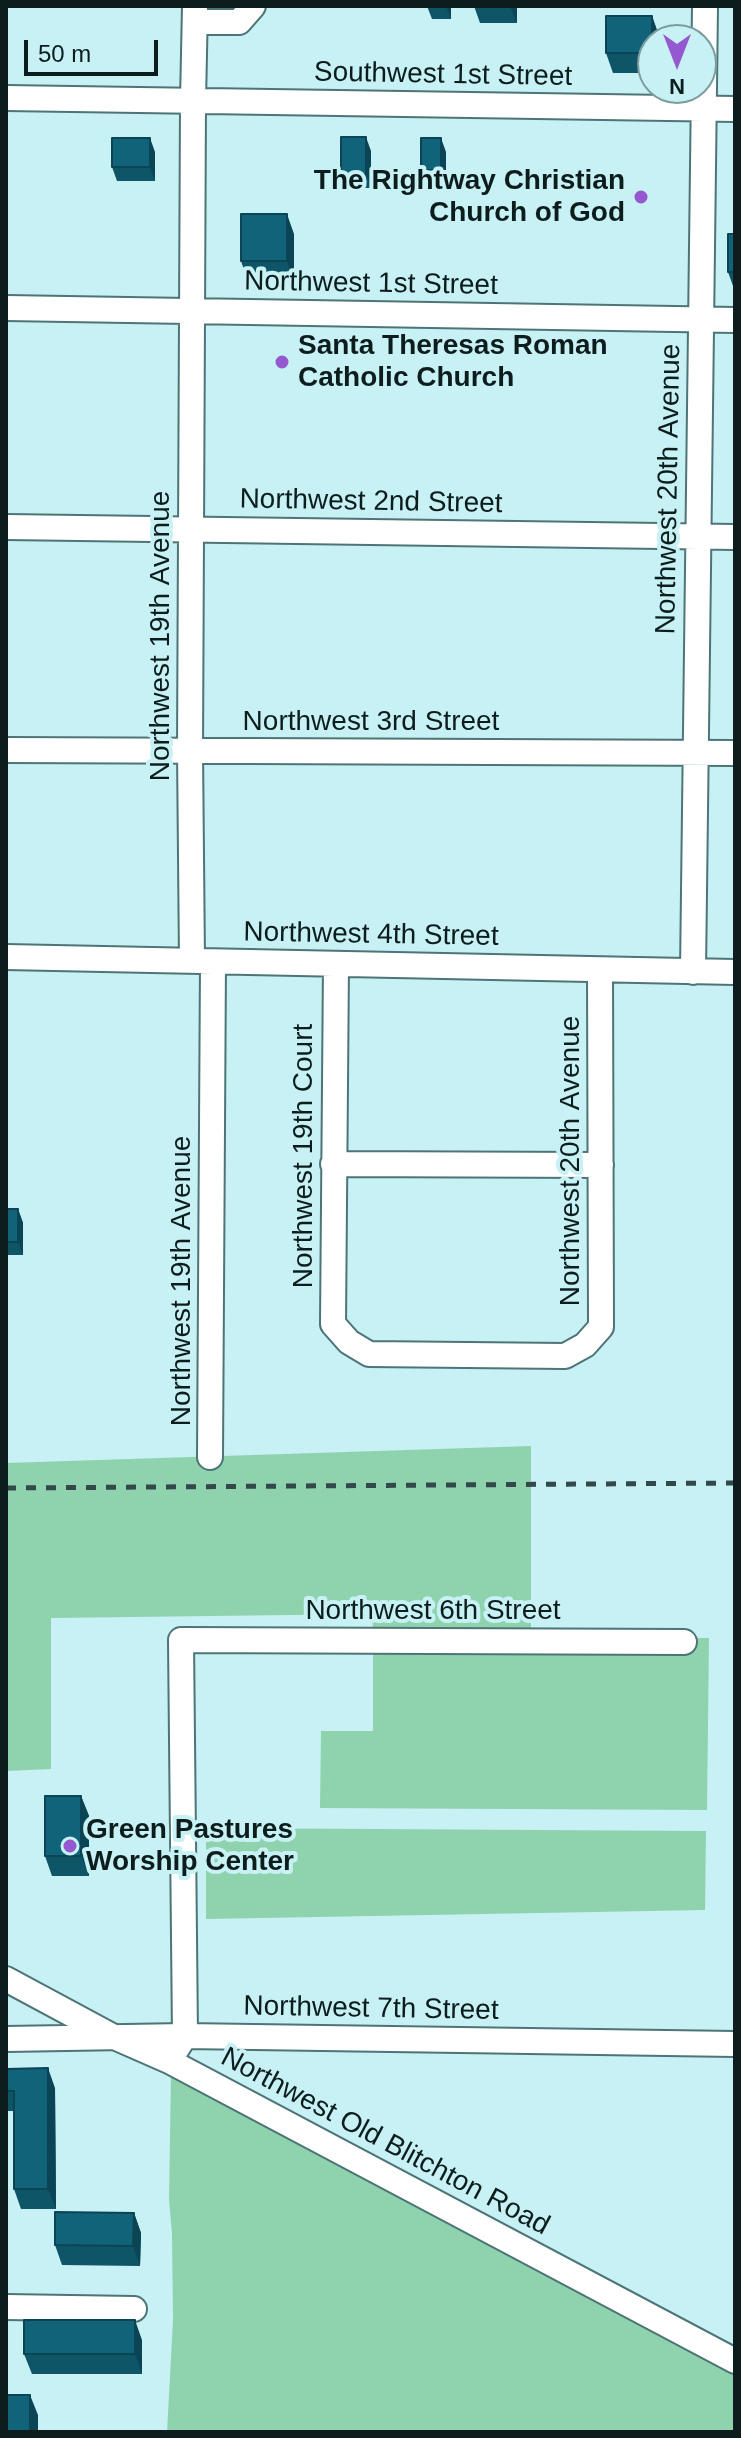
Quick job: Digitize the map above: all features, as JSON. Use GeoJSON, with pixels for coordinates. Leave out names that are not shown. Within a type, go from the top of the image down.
{"type":"FeatureCollection","features":[{"type":"Feature","properties":{"kind":"street"},"geometry":{"type":"LineString","coordinates":[[195,14],[239,22],[253,6]]}},
{"type":"Feature","properties":{"kind":"street","name":"Northwest 20th Avenue"},"geometry":{"type":"LineString","coordinates":[[693,972],[705,6]]}},
{"type":"Feature","properties":{"kind":"street","name":"Northwest 19th Avenue"},"geometry":{"type":"LineString","coordinates":[[195,14],[190,751],[202,961],[210,1457]]}},
{"type":"Feature","properties":{"kind":"street","name":"Southwest 1st Street"},"geometry":{"type":"LineString","coordinates":[[6,98],[735,109]]}},
{"type":"Feature","properties":{"kind":"street","name":"Northwest 1st Street"},"geometry":{"type":"LineString","coordinates":[[6,308],[735,320]]}},
{"type":"Feature","properties":{"kind":"street","name":"Northwest 2nd Street"},"geometry":{"type":"LineString","coordinates":[[6,527],[735,537]]}},
{"type":"Feature","properties":{"kind":"street","name":"Northwest 3rd Street"},"geometry":{"type":"LineString","coordinates":[[6,750],[735,753]]}},
{"type":"Feature","properties":{"kind":"street","name":"Northwest 4th Street"},"geometry":{"type":"LineString","coordinates":[[6,957],[735,972]]}},
{"type":"Feature","properties":{"kind":"street","name":"Northwest 19th Court"},"geometry":{"type":"LineString","coordinates":[[336,964],[333,1324],[349,1342],[369,1354],[565,1356],[585,1345]]}},
{"type":"Feature","properties":{"kind":"street","name":"Northwest 20th Avenue"},"geometry":{"type":"LineString","coordinates":[[585,1345],[601,1327],[600,970]]}},
{"type":"Feature","properties":{"kind":"street"},"geometry":{"type":"LineString","coordinates":[[333,1164],[601,1165]]}},
{"type":"Feature","properties":{"kind":"street","name":"Northwest 6th Street"},"geometry":{"type":"LineString","coordinates":[[185,2036],[181,1640],[684,1642]]}},
{"type":"Feature","properties":{"kind":"street","name":"Northwest Old Blitchton Road"},"geometry":{"type":"LineString","coordinates":[[6,1979],[112,2036],[169,2061],[735,2361]]}},
{"type":"Feature","properties":{"kind":"street"},"geometry":{"type":"LineString","coordinates":[[169,2061],[185,2036]]}},
{"type":"Feature","properties":{"kind":"street","name":"Northwest 7th Street"},"geometry":{"type":"LineString","coordinates":[[6,2039],[185,2036],[735,2044]]}},
{"type":"Feature","properties":{"kind":"street"},"geometry":{"type":"LineString","coordinates":[[6,2307],[134,2309]]}},
{"type":"Feature","properties":{"kind":"green space"},"geometry":{"type":"Polygon","coordinates":[[[531,1446],[531,1631],[373,1630],[372,1614],[51,1618],[51,1769],[6,1771],[6,1463],[531,1446]]]}},
{"type":"Feature","properties":{"kind":"green space"},"geometry":{"type":"Polygon","coordinates":[[[693,1638],[709,1638],[707,1810],[320,1808],[321,1731],[373,1731],[373,1651],[692,1652],[693,1638]]]}},
{"type":"Feature","properties":{"kind":"green space"},"geometry":{"type":"Polygon","coordinates":[[[206,1828],[706,1831],[705,1910],[206,1919],[206,1828]]]}},
{"type":"Feature","properties":{"kind":"green space"},"geometry":{"type":"Polygon","coordinates":[[[171,2075],[735,2372],[735,2432],[167,2432],[173,2320],[169,2199],[171,2075]]]}},
{"type":"Feature","properties":{"kind":"building"},"geometry":{"type":"Polygon","coordinates":[[[606,16],[652,16],[652,24],[637,24],[637,53],[606,53],[606,16]]]}},
{"type":"Feature","properties":{"kind":"building"},"geometry":{"type":"Polygon","coordinates":[[[341,137],[366,137],[366,174],[341,174],[341,137]]]}},
{"type":"Feature","properties":{"kind":"building"},"geometry":{"type":"Polygon","coordinates":[[[112,138],[150,138],[150,167],[112,167],[112,138]]]}},
{"type":"Feature","properties":{"kind":"building"},"geometry":{"type":"Polygon","coordinates":[[[421,138],[441,138],[441,170],[421,170],[421,138]]]}},
{"type":"Feature","properties":{"kind":"building"},"geometry":{"type":"Polygon","coordinates":[[[241,214],[287,214],[287,261],[241,261],[241,214]]]}},
{"type":"Feature","properties":{"kind":"building"},"geometry":{"type":"Polygon","coordinates":[[[728,234],[735,234],[735,272],[728,272],[728,234]]]}},
{"type":"Feature","properties":{"kind":"building"},"geometry":{"type":"Polygon","coordinates":[[[6,1209],[18,1209],[18,1242],[6,1242],[6,1209]]]}},
{"type":"Feature","properties":{"kind":"building"},"geometry":{"type":"Polygon","coordinates":[[[45,1796],[81,1796],[81,1856],[45,1856],[45,1796]]]}},
{"type":"Feature","properties":{"kind":"building"},"geometry":{"type":"Polygon","coordinates":[[[48,2068],[48,2189],[14,2189],[14,2091],[6,2091],[6,2069],[48,2068]]]}},
{"type":"Feature","properties":{"kind":"building"},"geometry":{"type":"Polygon","coordinates":[[[55,2212],[134,2213],[133,2246],[55,2245],[55,2212]]]}},
{"type":"Feature","properties":{"kind":"building"},"geometry":{"type":"Polygon","coordinates":[[[24,2320],[135,2320],[135,2354],[24,2354],[24,2320]]]}},
{"type":"Feature","properties":{"kind":"building"},"geometry":{"type":"Polygon","coordinates":[[[6,2395],[30,2395],[30,2432],[6,2432],[6,2395]]]}},
{"type":"Feature","properties":{"kind":"railway"},"geometry":{"type":"LineString","coordinates":[[6,1488],[735,1483]]}},
{"type":"Feature","properties":{"kind":"place","name":"The Rightway Christian Church of God"},"geometry":{"type":"Point","coordinates":[641,197]}},
{"type":"Feature","properties":{"kind":"place","name":"Santa Theresas Roman Catholic Church"},"geometry":{"type":"Point","coordinates":[282,362]}},
{"type":"Feature","properties":{"kind":"place","name":"Green Pastures Worship Center"},"geometry":{"type":"Point","coordinates":[70,1846]}}]}
